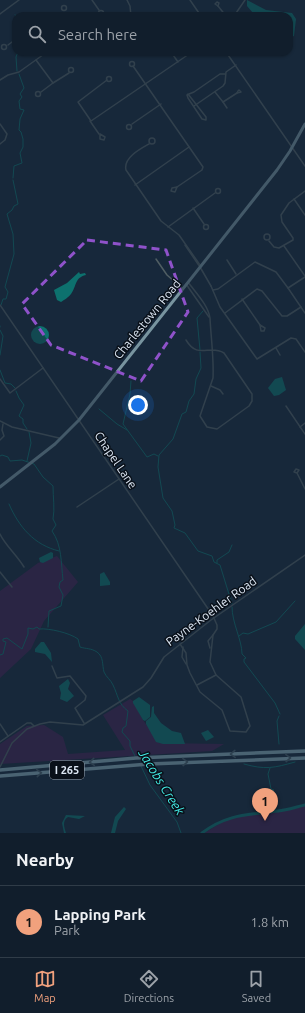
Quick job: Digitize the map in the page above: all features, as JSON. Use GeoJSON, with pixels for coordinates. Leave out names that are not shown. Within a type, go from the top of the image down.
{"type":"FeatureCollection","features":[{"type":"Feature","properties":{"kind":"highway","name":"I 265"},"geometry":{"type":"LineString","coordinates":[[0,767],[143,758],[305,752]]}},
{"type":"Feature","properties":{"kind":"highway","name":"I 265"},"geometry":{"type":"LineString","coordinates":[[0,776],[146,764],[305,758]]}},
{"type":"Feature","properties":{"kind":"main road","name":"Charlestown Road"},"geometry":{"type":"LineString","coordinates":[[0,487],[60,439],[79,420],[277,170],[305,124]]}},
{"type":"Feature","properties":{"kind":"street"},"geometry":{"type":"LineString","coordinates":[[0,14],[19,0]]}},
{"type":"Feature","properties":{"kind":"street"},"geometry":{"type":"LineString","coordinates":[[92,0],[99,10]]}},
{"type":"Feature","properties":{"kind":"street"},"geometry":{"type":"LineString","coordinates":[[128,0],[131,12]]}},
{"type":"Feature","properties":{"kind":"street"},"geometry":{"type":"LineString","coordinates":[[190,0],[198,12]]}},
{"type":"Feature","properties":{"kind":"street"},"geometry":{"type":"LineString","coordinates":[[237,12],[245,0]]}},
{"type":"Feature","properties":{"kind":"street"},"geometry":{"type":"LineString","coordinates":[[218,6],[223,12]]}},
{"type":"Feature","properties":{"kind":"street"},"geometry":{"type":"LineString","coordinates":[[7,45],[12,42]]}},
{"type":"Feature","properties":{"kind":"street"},"geometry":{"type":"LineString","coordinates":[[0,80],[8,75],[19,72],[41,56]]}},
{"type":"Feature","properties":{"kind":"street"},"geometry":{"type":"LineString","coordinates":[[174,56],[178,62]]}},
{"type":"Feature","properties":{"kind":"street"},"geometry":{"type":"LineString","coordinates":[[90,121],[93,121],[186,56]]}},
{"type":"Feature","properties":{"kind":"street"},"geometry":{"type":"LineString","coordinates":[[229,56],[305,166]]}},
{"type":"Feature","properties":{"kind":"street"},"geometry":{"type":"LineString","coordinates":[[36,60],[53,83]]}},
{"type":"Feature","properties":{"kind":"street"},"geometry":{"type":"LineString","coordinates":[[194,107],[224,85],[226,74],[236,65]]}},
{"type":"Feature","properties":{"kind":"street"},"geometry":{"type":"LineString","coordinates":[[133,66],[203,168],[177,187]]}},
{"type":"Feature","properties":{"kind":"street"},"geometry":{"type":"LineString","coordinates":[[40,92],[69,73]]}},
{"type":"Feature","properties":{"kind":"street"},"geometry":{"type":"LineString","coordinates":[[189,94],[220,74],[226,74]]}},
{"type":"Feature","properties":{"kind":"street"},"geometry":{"type":"LineString","coordinates":[[100,134],[78,104],[78,100],[107,80]]}},
{"type":"Feature","properties":{"kind":"street"},"geometry":{"type":"LineString","coordinates":[[215,92],[224,102],[226,108]]}},
{"type":"Feature","properties":{"kind":"street"},"geometry":{"type":"LineString","coordinates":[[224,102],[237,93]]}},
{"type":"Feature","properties":{"kind":"street"},"geometry":{"type":"LineString","coordinates":[[189,94],[206,117],[206,120],[203,120],[194,107],[187,96],[189,94]]}},
{"type":"Feature","properties":{"kind":"street"},"geometry":{"type":"LineString","coordinates":[[132,124],[160,104]]}},
{"type":"Feature","properties":{"kind":"street"},"geometry":{"type":"LineString","coordinates":[[0,124],[7,136],[0,144]]}},
{"type":"Feature","properties":{"kind":"street"},"geometry":{"type":"LineString","coordinates":[[149,144],[126,162],[126,170],[161,221],[176,232],[185,244],[212,286],[225,313],[257,359],[292,338],[297,340],[305,352]]}},
{"type":"Feature","properties":{"kind":"street"},"geometry":{"type":"LineString","coordinates":[[135,185],[189,147]]}},
{"type":"Feature","properties":{"kind":"street"},"geometry":{"type":"LineString","coordinates":[[269,241],[276,248],[284,246],[293,238],[282,222],[282,215],[294,199],[305,191]]}},
{"type":"Feature","properties":{"kind":"street"},"geometry":{"type":"LineString","coordinates":[[168,227],[215,193]]}},
{"type":"Feature","properties":{"kind":"street"},"geometry":{"type":"LineString","coordinates":[[294,199],[305,215]]}},
{"type":"Feature","properties":{"kind":"street"},"geometry":{"type":"LineString","coordinates":[[193,208],[204,224]]}},
{"type":"Feature","properties":{"kind":"street"},"geometry":{"type":"LineString","coordinates":[[284,246],[305,277],[288,288]]}},
{"type":"Feature","properties":{"kind":"street"},"geometry":{"type":"LineString","coordinates":[[156,259],[167,275],[183,289]]}},
{"type":"Feature","properties":{"kind":"street"},"geometry":{"type":"LineString","coordinates":[[227,260],[237,274]]}},
{"type":"Feature","properties":{"kind":"street"},"geometry":{"type":"LineString","coordinates":[[212,286],[216,291],[251,264],[258,262],[276,272],[305,313]]}},
{"type":"Feature","properties":{"kind":"street"},"geometry":{"type":"LineString","coordinates":[[186,340],[194,350],[212,350],[220,351],[225,354],[251,392],[252,402],[219,428],[210,429],[202,421],[200,414],[214,376],[212,350],[210,318],[206,308],[187,283]]}},
{"type":"Feature","properties":{"kind":"street"},"geometry":{"type":"LineString","coordinates":[[225,313],[253,291],[260,290],[282,316],[287,316],[301,307]]}},
{"type":"Feature","properties":{"kind":"street"},"geometry":{"type":"LineString","coordinates":[[242,299],[260,325]]}},
{"type":"Feature","properties":{"kind":"street","name":"Chapel Lane"},"geometry":{"type":"LineString","coordinates":[[0,305],[213,618],[217,625],[210,648],[210,662],[216,675]]}},
{"type":"Feature","properties":{"kind":"street"},"geometry":{"type":"LineString","coordinates":[[276,348],[280,355]]}},
{"type":"Feature","properties":{"kind":"street"},"geometry":{"type":"LineString","coordinates":[[0,379],[9,393],[43,368]]}},
{"type":"Feature","properties":{"kind":"street"},"geometry":{"type":"LineString","coordinates":[[211,386],[220,390],[223,394]]}},
{"type":"Feature","properties":{"kind":"street"},"geometry":{"type":"LineString","coordinates":[[286,406],[305,434]]}},
{"type":"Feature","properties":{"kind":"street"},"geometry":{"type":"LineString","coordinates":[[0,422],[60,439]]}},
{"type":"Feature","properties":{"kind":"street"},"geometry":{"type":"LineString","coordinates":[[300,427],[305,423]]}},
{"type":"Feature","properties":{"kind":"street"},"geometry":{"type":"LineString","coordinates":[[0,440],[4,436],[1,430],[3,424]]}},
{"type":"Feature","properties":{"kind":"street"},"geometry":{"type":"LineString","coordinates":[[297,473],[305,488]]}},
{"type":"Feature","properties":{"kind":"street"},"geometry":{"type":"LineString","coordinates":[[78,507],[119,479]]}},
{"type":"Feature","properties":{"kind":"street"},"geometry":{"type":"LineString","coordinates":[[0,534],[2,540],[9,545],[24,566]]}},
{"type":"Feature","properties":{"kind":"street","name":"Payne-Koehler Road"},"geometry":{"type":"LineString","coordinates":[[84,724],[145,685],[162,659],[213,618],[305,556]]}},
{"type":"Feature","properties":{"kind":"street"},"geometry":{"type":"LineString","coordinates":[[0,572],[12,587]]}},
{"type":"Feature","properties":{"kind":"street"},"geometry":{"type":"LineString","coordinates":[[180,644],[186,653],[186,665]]}},
{"type":"Feature","properties":{"kind":"street"},"geometry":{"type":"LineString","coordinates":[[183,647],[182,657],[200,692],[222,710],[230,731],[246,732],[250,726],[250,722],[241,697],[216,675],[197,685]]}},
{"type":"Feature","properties":{"kind":"street"},"geometry":{"type":"LineString","coordinates":[[52,666],[57,678],[70,676],[86,696],[85,700],[75,708],[84,724]]}},
{"type":"Feature","properties":{"kind":"street"},"geometry":{"type":"LineString","coordinates":[[0,767],[14,740],[34,726],[50,722],[84,724]]}},
{"type":"Feature","properties":{"kind":"street"},"geometry":{"type":"LineString","coordinates":[[0,742],[27,723],[31,723],[34,726]]}},
{"type":"Feature","properties":{"kind":"street"},"geometry":{"type":"LineString","coordinates":[[0,724],[8,736]]}},
{"type":"Feature","properties":{"kind":"highlighted area"},"geometry":{"type":"Polygon","coordinates":[[[87,240],[166,250],[188,312],[141,381],[51,345],[22,304],[87,240]]]}},
{"type":"Feature","properties":{"kind":"shaded area"},"geometry":{"type":"Polygon","coordinates":[[[247,0],[266,10],[283,12],[252,12],[247,6],[247,0]]]}},
{"type":"Feature","properties":{"kind":"shaded area"},"geometry":{"type":"Polygon","coordinates":[[[293,14],[296,19],[293,36],[293,14]]]}},
{"type":"Feature","properties":{"kind":"shaded area"},"geometry":{"type":"Polygon","coordinates":[[[79,272],[80,274],[85,273],[86,275],[79,278],[69,296],[61,302],[57,300],[54,290],[67,283],[79,272]]]}},
{"type":"Feature","properties":{"kind":"shaded area"},"geometry":{"type":"Polygon","coordinates":[[[40,326],[46,329],[49,335],[46,341],[40,344],[34,341],[31,335],[34,329],[40,326]]]}},
{"type":"Feature","properties":{"kind":"shaded area"},"geometry":{"type":"Polygon","coordinates":[[[282,377],[286,390],[279,395],[274,396],[268,388],[275,379],[282,377]]]}},
{"type":"Feature","properties":{"kind":"shaded area"},"geometry":{"type":"Polygon","coordinates":[[[51,552],[53,553],[53,558],[43,563],[40,562],[39,558],[51,552]]]}},
{"type":"Feature","properties":{"kind":"shaded area"},"geometry":{"type":"Polygon","coordinates":[[[57,556],[78,582],[44,621],[31,649],[0,678],[0,591],[38,563],[57,556]]]}},
{"type":"Feature","properties":{"kind":"shaded area"},"geometry":{"type":"Polygon","coordinates":[[[104,572],[110,582],[110,585],[100,586],[100,574],[104,572]]]}},
{"type":"Feature","properties":{"kind":"shaded area"},"geometry":{"type":"Polygon","coordinates":[[[305,624],[305,650],[295,639],[295,636],[305,624]]]}},
{"type":"Feature","properties":{"kind":"shaded area"},"geometry":{"type":"Polygon","coordinates":[[[41,642],[44,642],[51,653],[52,662],[45,654],[35,652],[35,649],[41,642]]]}},
{"type":"Feature","properties":{"kind":"shaded area"},"geometry":{"type":"Polygon","coordinates":[[[68,679],[70,683],[68,689],[74,696],[67,702],[60,699],[61,693],[59,686],[68,679]]]}},
{"type":"Feature","properties":{"kind":"shaded area"},"geometry":{"type":"Polygon","coordinates":[[[139,697],[150,705],[150,717],[145,721],[133,703],[133,701],[139,697]]]}},
{"type":"Feature","properties":{"kind":"shaded area"},"geometry":{"type":"Polygon","coordinates":[[[130,699],[133,701],[143,720],[159,743],[224,744],[212,751],[0,764],[0,744],[27,726],[44,725],[63,737],[68,754],[125,750],[103,715],[130,699]]]}},
{"type":"Feature","properties":{"kind":"shaded area"},"geometry":{"type":"Polygon","coordinates":[[[154,706],[154,713],[161,723],[172,731],[181,733],[185,744],[163,744],[156,742],[146,724],[146,721],[151,717],[152,707],[154,706]]]}},
{"type":"Feature","properties":{"kind":"shaded area"},"geometry":{"type":"Polygon","coordinates":[[[208,730],[214,737],[206,741],[201,733],[208,730]]]}},
{"type":"Feature","properties":{"kind":"shaded area"},"geometry":{"type":"Polygon","coordinates":[[[305,806],[305,833],[204,833],[231,817],[290,810],[305,806]]]}},
{"type":"Feature","properties":{"kind":"shaded area"},"geometry":{"type":"Polygon","coordinates":[[[124,807],[126,809],[118,821],[115,833],[111,833],[115,817],[124,807]]]}},
{"type":"Feature","properties":{"kind":"shaded area"},"geometry":{"type":"Polygon","coordinates":[[[66,815],[85,816],[79,819],[68,817],[64,822],[66,833],[64,833],[62,823],[66,815]]]}},
{"type":"Feature","properties":{"kind":"waterway"},"geometry":{"type":"LineString","coordinates":[[16,56],[17,71]]}},
{"type":"Feature","properties":{"kind":"waterway"},"geometry":{"type":"LineString","coordinates":[[13,178],[14,166],[22,163],[20,153],[23,147],[23,139],[19,130],[20,119],[24,110],[20,109],[19,101],[22,97],[20,94],[24,88],[19,74]]}},
{"type":"Feature","properties":{"kind":"waterway"},"geometry":{"type":"LineString","coordinates":[[1,305],[3,299],[6,299],[8,292],[5,287],[14,254],[13,234],[7,214],[14,206],[18,204],[13,180]]}},
{"type":"Feature","properties":{"kind":"waterway"},"geometry":{"type":"LineString","coordinates":[[200,350],[197,318],[203,311]]}},
{"type":"Feature","properties":{"kind":"waterway"},"geometry":{"type":"LineString","coordinates":[[0,330],[3,336],[0,355]]}},
{"type":"Feature","properties":{"kind":"waterway"},"geometry":{"type":"LineString","coordinates":[[200,352],[201,368],[196,379],[194,394],[189,401],[186,412],[182,414],[173,439],[159,455],[158,467],[163,498],[172,511],[175,525],[174,528],[185,533],[198,551],[212,556],[214,562],[220,565],[232,604]]}},
{"type":"Feature","properties":{"kind":"waterway"},"geometry":{"type":"LineString","coordinates":[[0,370],[5,383],[11,384],[15,388]]}},
{"type":"Feature","properties":{"kind":"waterway"},"geometry":{"type":"LineString","coordinates":[[131,381],[130,394],[123,424],[147,457],[154,454],[158,456]]}},
{"type":"Feature","properties":{"kind":"waterway"},"geometry":{"type":"LineString","coordinates":[[16,391],[24,405],[19,416],[23,419],[23,423],[27,429]]}},
{"type":"Feature","properties":{"kind":"waterway"},"geometry":{"type":"LineString","coordinates":[[99,409],[127,430]]}},
{"type":"Feature","properties":{"kind":"waterway"},"geometry":{"type":"LineString","coordinates":[[27,461],[31,443],[29,432]]}},
{"type":"Feature","properties":{"kind":"waterway","name":"Jacobs Creek"},"geometry":{"type":"LineString","coordinates":[[0,456],[2,455],[8,457],[10,461],[22,460],[34,464],[43,477],[53,486],[53,519],[56,525],[52,531],[58,542],[63,580],[60,582],[59,587],[63,595],[61,606],[49,611],[48,627]]}},
{"type":"Feature","properties":{"kind":"waterway"},"geometry":{"type":"LineString","coordinates":[[9,504],[28,534],[42,544],[59,551]]}},
{"type":"Feature","properties":{"kind":"waterway"},"geometry":{"type":"LineString","coordinates":[[217,563],[217,560],[229,552],[232,545]]}},
{"type":"Feature","properties":{"kind":"waterway"},"geometry":{"type":"LineString","coordinates":[[239,636],[243,633],[248,634],[276,622],[295,601]]}},
{"type":"Feature","properties":{"kind":"waterway"},"geometry":{"type":"LineString","coordinates":[[232,607],[232,613],[242,654],[246,658],[244,659],[244,662],[275,703],[280,714]]}},
{"type":"Feature","properties":{"kind":"waterway","name":"Jacobs Creek"},"geometry":{"type":"LineString","coordinates":[[0,655],[3,654],[6,642],[3,641],[3,639],[7,638],[22,649],[28,634],[28,628],[33,629],[37,627],[39,629],[54,630],[70,635],[78,639],[80,647],[97,652],[102,659],[105,674],[112,683],[120,702],[128,711],[126,726],[123,728],[122,732],[130,741],[130,746],[135,756]]}},
{"type":"Feature","properties":{"kind":"waterway"},"geometry":{"type":"LineString","coordinates":[[279,716],[277,721],[279,744]]}},
{"type":"Feature","properties":{"kind":"waterway"},"geometry":{"type":"LineString","coordinates":[[244,764],[270,768],[295,762]]}},
{"type":"Feature","properties":{"kind":"waterway","name":"Jacobs Creek"},"geometry":{"type":"LineString","coordinates":[[141,766],[150,785],[177,822],[181,833]]}},
{"type":"Feature","properties":{"kind":"waterway"},"geometry":{"type":"LineString","coordinates":[[270,768],[268,774],[271,789],[274,790],[270,794],[270,797],[275,799],[275,811]]}},
{"type":"Feature","properties":{"kind":"waterway"},"geometry":{"type":"LineString","coordinates":[[202,833],[220,822],[238,816],[281,811],[305,805]]}},
{"type":"Feature","properties":{"kind":"place","name":"Lapping Park"},"geometry":{"type":"Point","coordinates":[265,821]}}]}
